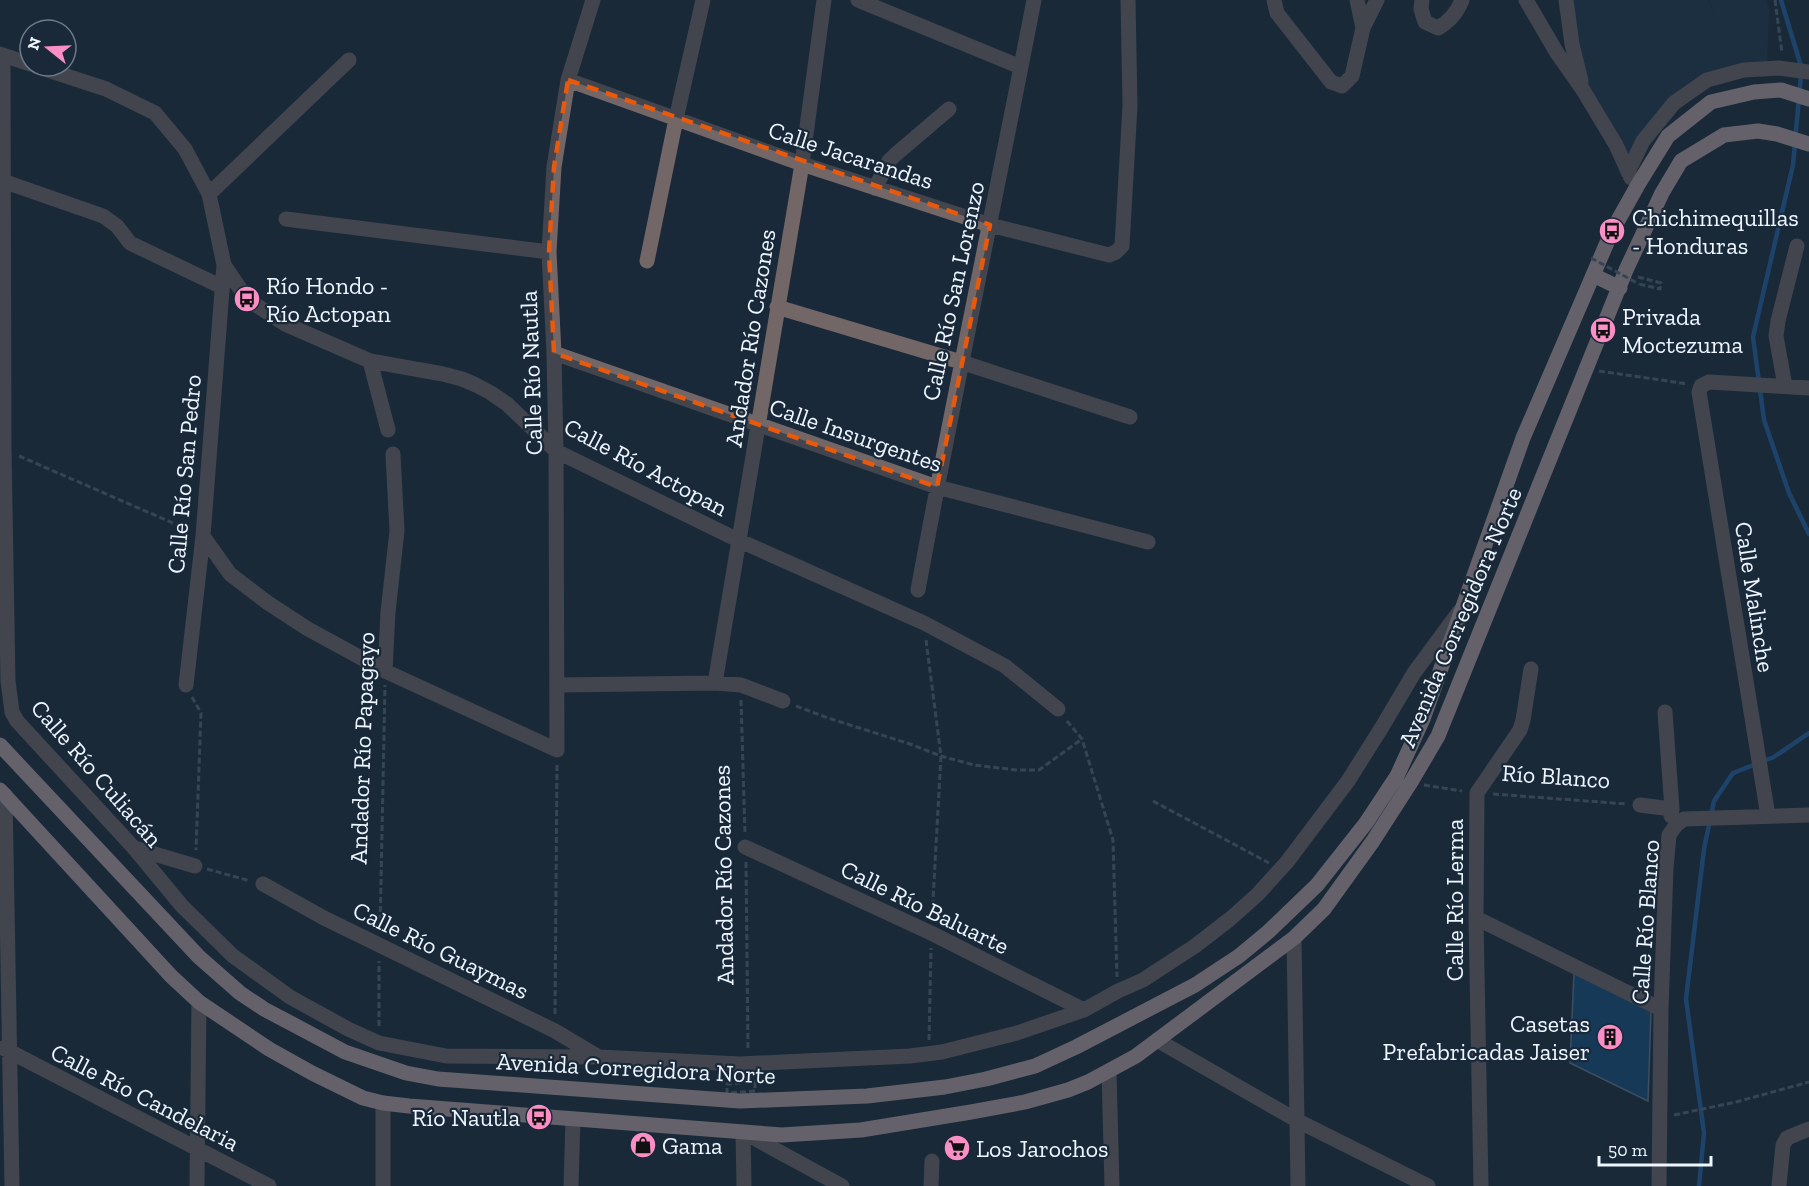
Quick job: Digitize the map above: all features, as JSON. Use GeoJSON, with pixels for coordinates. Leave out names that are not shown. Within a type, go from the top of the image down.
{"type":"FeatureCollection","features":[{"type":"Feature","properties":{"kind":"main road","name":"Avenida Corregidora Norte"},"geometry":{"type":"LineString","coordinates":[[0,744],[199,957],[240,993],[345,1052],[406,1073],[438,1079],[740,1101],[867,1096],[924,1090],[986,1079],[1035,1066],[1195,985],[1239,956],[1317,885],[1366,823],[1397,776],[1423,719],[1523,438],[1612,231],[1668,136],[1711,102],[1754,92],[1781,90],[1809,99]]}},
{"type":"Feature","properties":{"kind":"main road","name":"Avenida Corregidora Norte"},"geometry":{"type":"LineString","coordinates":[[2,792],[171,976],[199,1002],[278,1054],[363,1098],[383,1103],[782,1135],[861,1130],[1025,1102],[1068,1090],[1136,1056],[1294,938],[1324,909],[1373,841],[1438,736],[1620,288],[1662,193],[1682,161],[1724,135],[1758,131],[1809,144]]}},
{"type":"Feature","properties":{"kind":"main road"},"geometry":{"type":"LineString","coordinates":[[1593,275],[1620,288]]}},
{"type":"Feature","properties":{"kind":"street","name":"Calle Río Nautla"},"geometry":{"type":"LineString","coordinates":[[557,750],[556,451],[549,252],[554,167],[568,80],[593,0]]}},
{"type":"Feature","properties":{"kind":"street"},"geometry":{"type":"LineString","coordinates":[[647,261],[703,0]]}},
{"type":"Feature","properties":{"kind":"street","name":"Andador Río Cazones"},"geometry":{"type":"LineString","coordinates":[[715,683],[802,164],[824,0]]}},
{"type":"Feature","properties":{"kind":"street"},"geometry":{"type":"LineString","coordinates":[[858,0],[1021,67]]}},
{"type":"Feature","properties":{"kind":"street","name":"Calle Río San Lorenzo"},"geometry":{"type":"LineString","coordinates":[[918,590],[1034,0]]}},
{"type":"Feature","properties":{"kind":"street","name":"Calle Jacarandas"},"geometry":{"type":"LineString","coordinates":[[568,80],[875,188],[990,225],[1108,255],[1116,252],[1122,246],[1130,106],[1128,0]]}},
{"type":"Feature","properties":{"kind":"street"},"geometry":{"type":"LineString","coordinates":[[1275,0],[1277,13],[1331,82],[1342,86],[1352,76],[1363,28],[1377,0]]}},
{"type":"Feature","properties":{"kind":"street"},"geometry":{"type":"LineString","coordinates":[[1357,0],[1363,28]]}},
{"type":"Feature","properties":{"kind":"street"},"geometry":{"type":"LineString","coordinates":[[1422,0],[1421,9],[1425,22],[1438,28],[1448,22],[1458,10],[1462,0]]}},
{"type":"Feature","properties":{"kind":"street"},"geometry":{"type":"LineString","coordinates":[[1526,0],[1616,145],[1636,188]]}},
{"type":"Feature","properties":{"kind":"street"},"geometry":{"type":"LineString","coordinates":[[1566,0],[1572,44],[1583,90]]}},
{"type":"Feature","properties":{"kind":"street"},"geometry":{"type":"LineString","coordinates":[[2,55],[18,60]]}},
{"type":"Feature","properties":{"kind":"street","name":"Calle Río Culiacán"},"geometry":{"type":"LineString","coordinates":[[2,55],[2,448],[8,681],[12,712],[17,721],[134,848],[182,906],[233,956],[290,997],[379,1043],[446,1056],[599,1057],[748,1064],[928,1054],[1017,1033],[1084,1010],[1143,980],[1196,946],[1257,895],[1281,869],[1348,781],[1414,673],[1462,607]]}},
{"type":"Feature","properties":{"kind":"street"},"geometry":{"type":"LineString","coordinates":[[209,194],[349,60]]}},
{"type":"Feature","properties":{"kind":"street"},"geometry":{"type":"LineString","coordinates":[[1628,172],[1642,141],[1674,104],[1707,80],[1744,70],[1786,69],[1809,72]]}},
{"type":"Feature","properties":{"kind":"street"},"geometry":{"type":"LineString","coordinates":[[73,78],[106,89],[155,113],[185,149],[209,194],[224,266]]}},
{"type":"Feature","properties":{"kind":"street"},"geometry":{"type":"LineString","coordinates":[[875,188],[895,155],[948,109]]}},
{"type":"Feature","properties":{"kind":"street"},"geometry":{"type":"LineString","coordinates":[[2,181],[103,216],[117,226],[130,243],[222,287]]}},
{"type":"Feature","properties":{"kind":"street"},"geometry":{"type":"LineString","coordinates":[[286,219],[549,252]]}},
{"type":"Feature","properties":{"kind":"street"},"geometry":{"type":"LineString","coordinates":[[1782,386],[1776,336],[1797,246]]}},
{"type":"Feature","properties":{"kind":"street","name":"Calle Río San Pedro"},"geometry":{"type":"LineString","coordinates":[[186,685],[203,536],[224,266]]}},
{"type":"Feature","properties":{"kind":"street","name":"Calle Río Actopan"},"geometry":{"type":"LineString","coordinates":[[224,266],[247,299],[285,324],[370,361],[443,374],[476,385],[507,404],[556,451],[738,540],[924,623],[1005,666],[1058,709]]}},
{"type":"Feature","properties":{"kind":"street"},"geometry":{"type":"LineString","coordinates":[[777,307],[961,362],[1130,417]]}},
{"type":"Feature","properties":{"kind":"street","name":"Calle Insurgentes"},"geometry":{"type":"LineString","coordinates":[[554,353],[937,487],[1148,542]]}},
{"type":"Feature","properties":{"kind":"street"},"geometry":{"type":"LineString","coordinates":[[370,361],[388,430]]}},
{"type":"Feature","properties":{"kind":"street"},"geometry":{"type":"LineString","coordinates":[[1701,386],[1709,382],[1741,383],[1782,386],[1808,392]]}},
{"type":"Feature","properties":{"kind":"street","name":"Calle Malinche"},"geometry":{"type":"LineString","coordinates":[[1701,386],[1699,392],[1768,816]]}},
{"type":"Feature","properties":{"kind":"street","name":"Andador Río Papagayo"},"geometry":{"type":"LineString","coordinates":[[385,671],[388,612],[397,531],[393,454]]}},
{"type":"Feature","properties":{"kind":"street"},"geometry":{"type":"LineString","coordinates":[[203,536],[230,574],[268,603],[308,629],[385,671],[557,750]]}},
{"type":"Feature","properties":{"kind":"street"},"geometry":{"type":"LineString","coordinates":[[1477,793],[1520,730],[1531,669]]}},
{"type":"Feature","properties":{"kind":"street"},"geometry":{"type":"LineString","coordinates":[[558,685],[715,683],[741,685],[783,701]]}},
{"type":"Feature","properties":{"kind":"street"},"geometry":{"type":"LineString","coordinates":[[1665,712],[1672,809],[1669,835]]}},
{"type":"Feature","properties":{"kind":"street"},"geometry":{"type":"LineString","coordinates":[[2,792],[4,1049],[12,1186]]}},
{"type":"Feature","properties":{"kind":"street","name":"Calle Río Lerma"},"geometry":{"type":"LineString","coordinates":[[1477,793],[1476,918],[1481,1186]]}},
{"type":"Feature","properties":{"kind":"street","name":"Río Blanco"},"geometry":{"type":"LineString","coordinates":[[1640,805],[1672,809]]}},
{"type":"Feature","properties":{"kind":"street"},"geometry":{"type":"LineString","coordinates":[[1768,816],[1809,815]]}},
{"type":"Feature","properties":{"kind":"street","name":"Calle Río Blanco"},"geometry":{"type":"LineString","coordinates":[[1659,1186],[1661,1009],[1669,835],[1684,819],[1768,816]]}},
{"type":"Feature","properties":{"kind":"street","name":"Calle Río Baluarte"},"geometry":{"type":"LineString","coordinates":[[745,847],[931,933],[1084,1010]]}},
{"type":"Feature","properties":{"kind":"street"},"geometry":{"type":"LineString","coordinates":[[134,848],[195,866]]}},
{"type":"Feature","properties":{"kind":"street","name":"Calle Río Guaymas"},"geometry":{"type":"LineString","coordinates":[[263,884],[324,918],[555,1031],[599,1057]]}},
{"type":"Feature","properties":{"kind":"street"},"geometry":{"type":"LineString","coordinates":[[1476,918],[1661,1009]]}},
{"type":"Feature","properties":{"kind":"street"},"geometry":{"type":"LineString","coordinates":[[1294,938],[1298,1186]]}},
{"type":"Feature","properties":{"kind":"street"},"geometry":{"type":"LineString","coordinates":[[214,971],[233,956]]}},
{"type":"Feature","properties":{"kind":"street"},"geometry":{"type":"LineString","coordinates":[[288,1022],[290,997]]}},
{"type":"Feature","properties":{"kind":"street"},"geometry":{"type":"LineString","coordinates":[[197,1186],[199,1002]]}},
{"type":"Feature","properties":{"kind":"street"},"geometry":{"type":"LineString","coordinates":[[1157,1040],[1298,1121],[1428,1186]]}},
{"type":"Feature","properties":{"kind":"street","name":"Calle Río Candelaria"},"geometry":{"type":"LineString","coordinates":[[4,1049],[269,1186]]}},
{"type":"Feature","properties":{"kind":"street"},"geometry":{"type":"LineString","coordinates":[[1109,1071],[1112,1186]]}},
{"type":"Feature","properties":{"kind":"street"},"geometry":{"type":"LineString","coordinates":[[383,1103],[383,1186]]}},
{"type":"Feature","properties":{"kind":"street"},"geometry":{"type":"LineString","coordinates":[[571,1186],[573,1119]]}},
{"type":"Feature","properties":{"kind":"street"},"geometry":{"type":"LineString","coordinates":[[1779,1186],[1783,1145],[1787,1138],[1809,1129]]}},
{"type":"Feature","properties":{"kind":"street"},"geometry":{"type":"LineString","coordinates":[[744,1186],[743,1132],[842,1186]]}},
{"type":"Feature","properties":{"kind":"street"},"geometry":{"type":"LineString","coordinates":[[931,1186],[932,1161]]}},
{"type":"Feature","properties":{"kind":"path"},"geometry":{"type":"LineString","coordinates":[[1775,0],[1778,31],[1786,69]]}},
{"type":"Feature","properties":{"kind":"path"},"geometry":{"type":"LineString","coordinates":[[1590,258],[1639,284],[1660,290],[1661,283],[1642,279]]}},
{"type":"Feature","properties":{"kind":"path"},"geometry":{"type":"LineString","coordinates":[[1587,369],[1701,386]]}},
{"type":"Feature","properties":{"kind":"path"},"geometry":{"type":"LineString","coordinates":[[2,448],[203,536]]}},
{"type":"Feature","properties":{"kind":"path"},"geometry":{"type":"LineString","coordinates":[[924,623],[941,756],[931,933],[928,1054]]}},
{"type":"Feature","properties":{"kind":"path","name":"Andador Río Papagayo"},"geometry":{"type":"LineString","coordinates":[[379,1043],[385,671]]}},
{"type":"Feature","properties":{"kind":"path"},"geometry":{"type":"LineString","coordinates":[[186,685],[201,713],[195,866],[263,884]]}},
{"type":"Feature","properties":{"kind":"path","name":"Andador Río Cazones"},"geometry":{"type":"LineString","coordinates":[[741,685],[748,1064]]}},
{"type":"Feature","properties":{"kind":"path"},"geometry":{"type":"LineString","coordinates":[[783,701],[941,756],[974,765],[1039,770],[1082,739]]}},
{"type":"Feature","properties":{"kind":"path"},"geometry":{"type":"LineString","coordinates":[[1058,709],[1082,739],[1113,840],[1118,991]]}},
{"type":"Feature","properties":{"kind":"path"},"geometry":{"type":"LineString","coordinates":[[555,1031],[557,750]]}},
{"type":"Feature","properties":{"kind":"path","name":"Río Blanco"},"geometry":{"type":"LineString","coordinates":[[1411,782],[1477,793],[1640,805]]}},
{"type":"Feature","properties":{"kind":"path"},"geometry":{"type":"LineString","coordinates":[[1153,801],[1281,869]]}},
{"type":"Feature","properties":{"kind":"path"},"geometry":{"type":"LineString","coordinates":[[1679,1114],[1736,1102],[1809,1082]]}},
{"type":"Feature","properties":{"kind":"highlighted area"},"geometry":{"type":"Polygon","coordinates":[[[568,80],[990,225],[937,487],[554,353],[549,252],[554,167],[568,80]]]}},
{"type":"Feature","properties":{"kind":"shaded area"},"geometry":{"type":"Polygon","coordinates":[[[1571,0],[1709,0],[1714,18],[1710,0],[1766,0],[1769,8],[1767,65],[1711,73],[1625,158],[1588,86],[1571,0]]]}},
{"type":"Feature","properties":{"kind":"building","name":"Casetas Prefabricadas Jaiser"},"geometry":{"type":"Polygon","coordinates":[[[1574,973],[1651,1011],[1648,1101],[1570,1063],[1574,973]]]}},
{"type":"Feature","properties":{"kind":"waterway"},"geometry":{"type":"LineString","coordinates":[[1781,0],[1801,66]]}},
{"type":"Feature","properties":{"kind":"waterway"},"geometry":{"type":"LineString","coordinates":[[1801,75],[1793,165],[1753,337],[1764,420],[1789,493],[1809,534]]}},
{"type":"Feature","properties":{"kind":"waterway"},"geometry":{"type":"LineString","coordinates":[[1699,1186],[1704,1133],[1686,999],[1704,849],[1714,801],[1733,773],[1774,757],[1809,733]]}},
{"type":"Feature","properties":{"kind":"place","name":"Chichimequillas - Honduras"},"geometry":{"type":"Point","coordinates":[1612,231]}},
{"type":"Feature","properties":{"kind":"place","name":"Río Hondo - Río Actopan"},"geometry":{"type":"Point","coordinates":[247,299]}},
{"type":"Feature","properties":{"kind":"place","name":"Privada Moctezuma"},"geometry":{"type":"Point","coordinates":[1603,330]}},
{"type":"Feature","properties":{"kind":"place","name":"Casetas Prefabricadas Jaiser"},"geometry":{"type":"Point","coordinates":[1610,1037]}},
{"type":"Feature","properties":{"kind":"place","name":"Río Nautla"},"geometry":{"type":"Point","coordinates":[539,1117]}},
{"type":"Feature","properties":{"kind":"place","name":"Gama"},"geometry":{"type":"Point","coordinates":[643,1145]}},
{"type":"Feature","properties":{"kind":"place","name":"Los Jarochos"},"geometry":{"type":"Point","coordinates":[957,1148]}}]}
